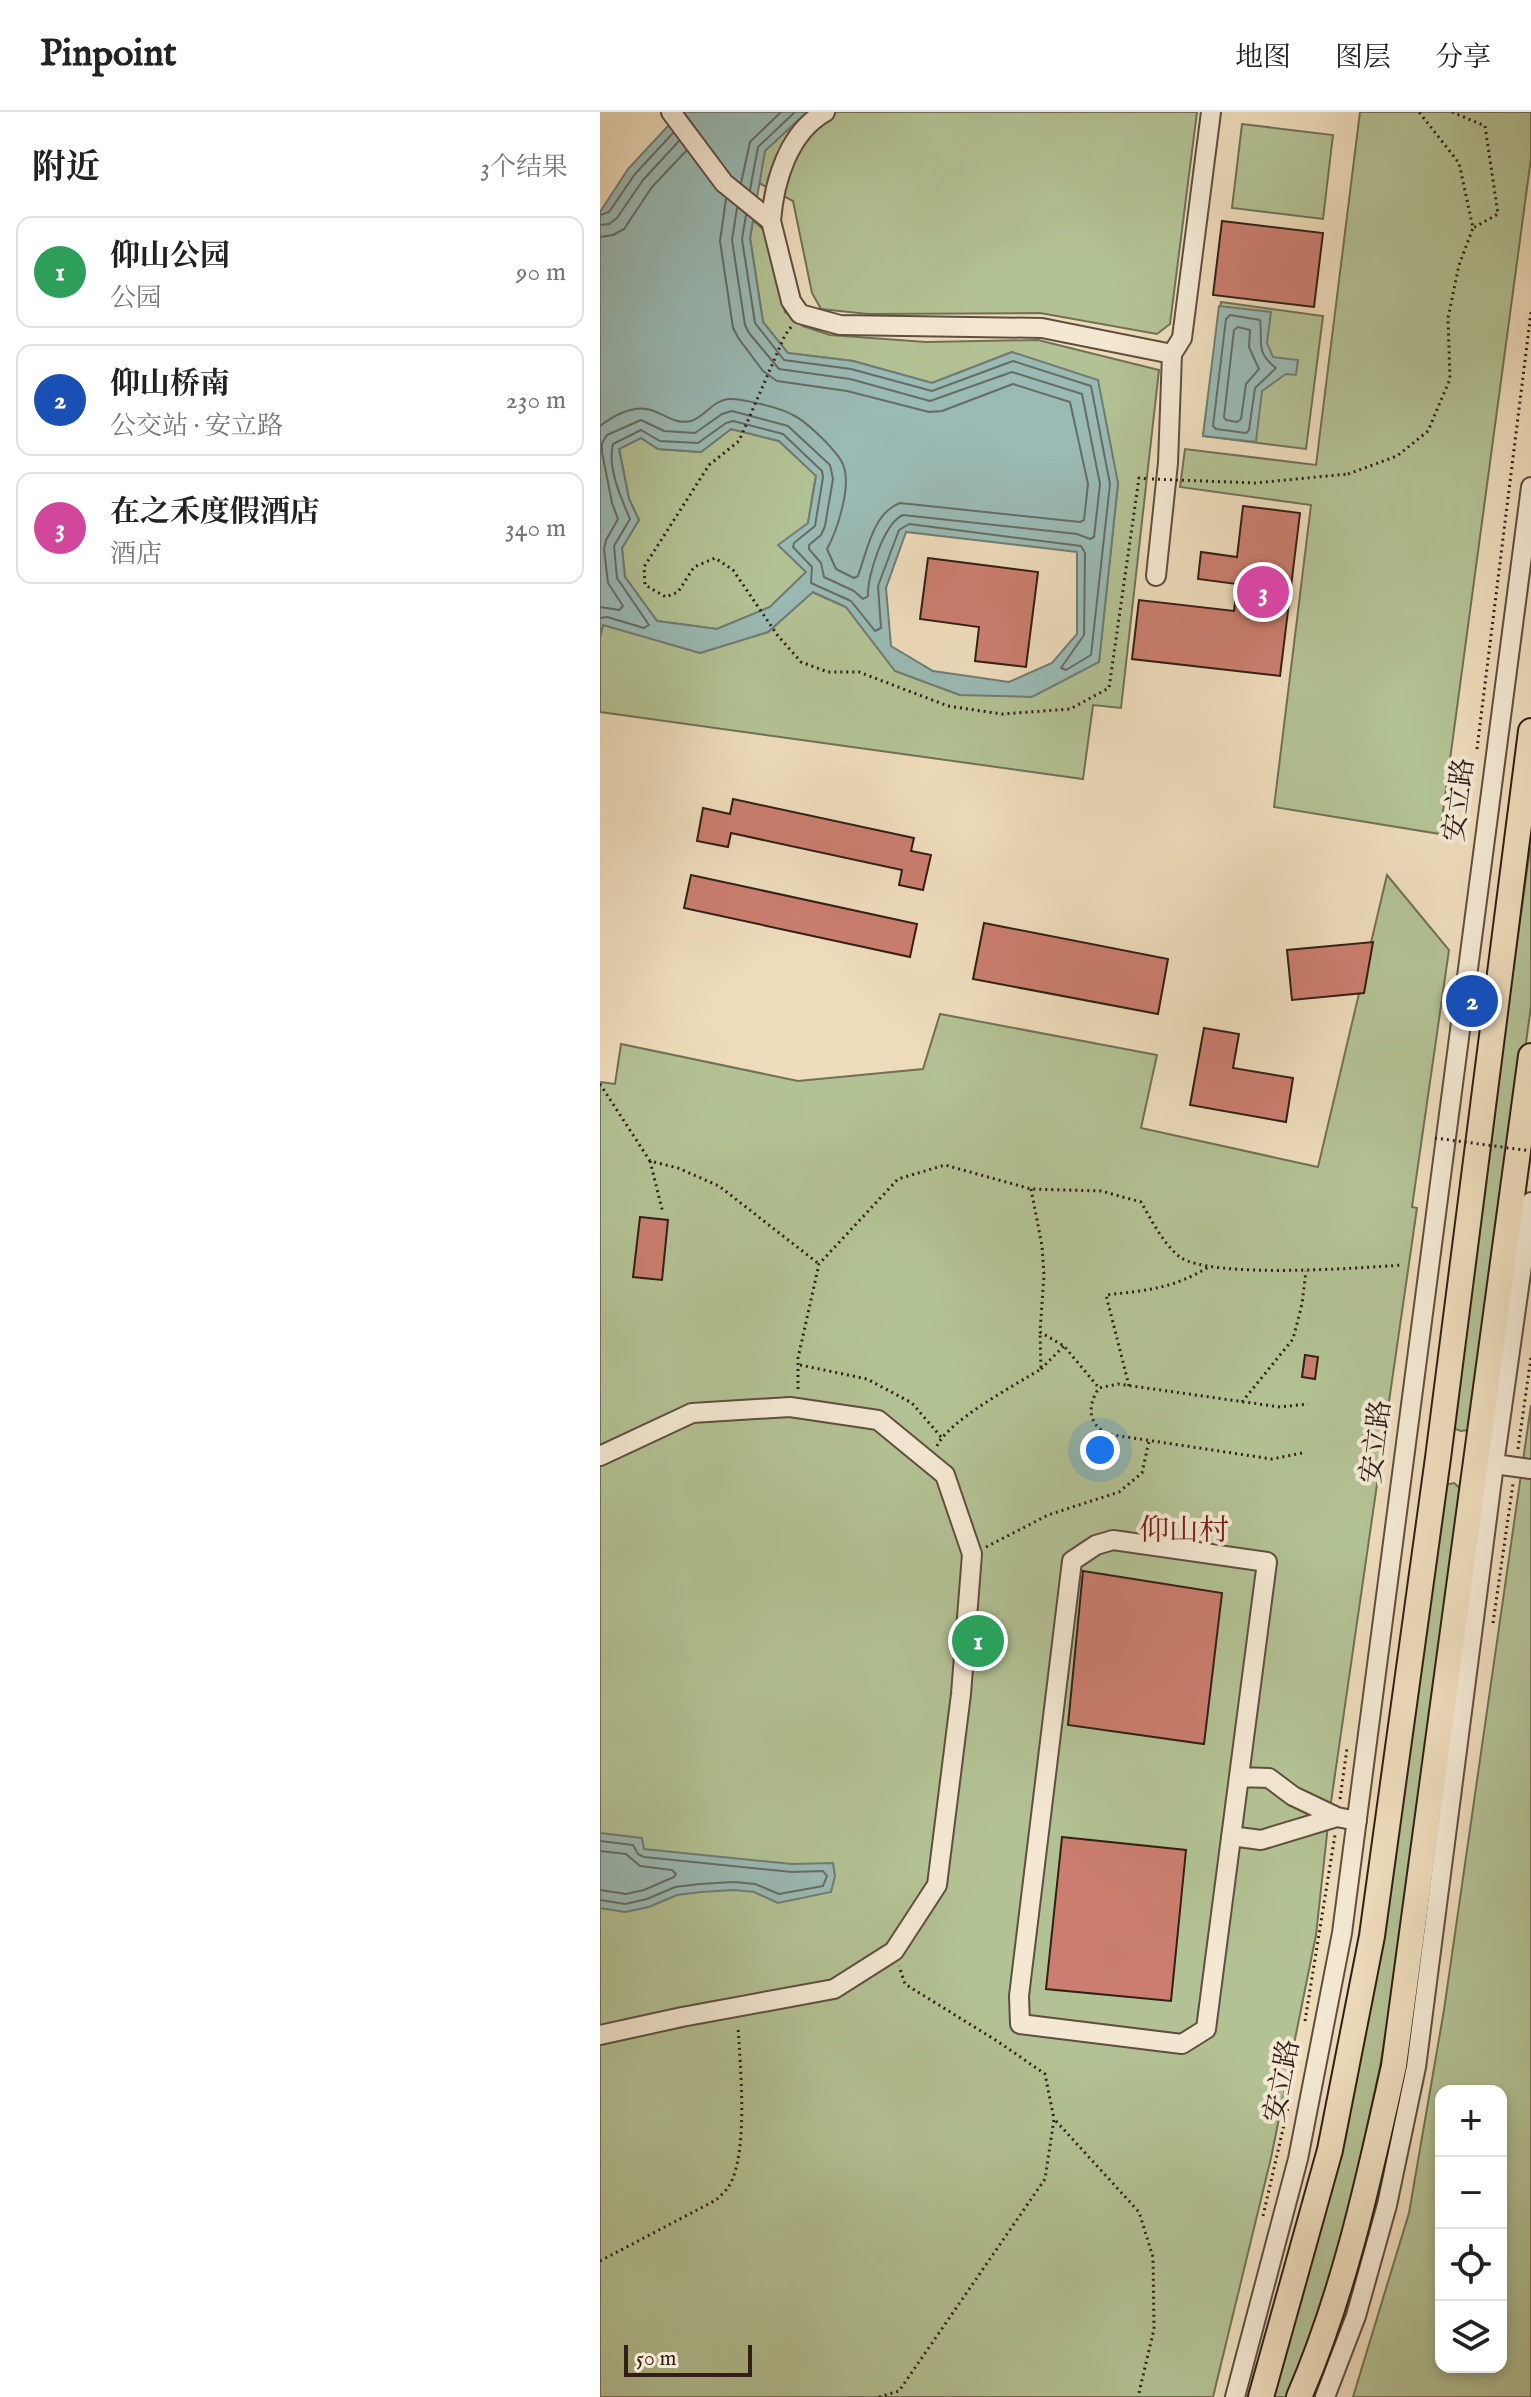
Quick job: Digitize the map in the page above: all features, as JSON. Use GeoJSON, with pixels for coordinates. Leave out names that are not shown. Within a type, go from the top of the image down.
{"type":"FeatureCollection","features":[{"type":"Feature","properties":{"kind":"main road"},"geometry":{"type":"LineString","coordinates":[[1261,2397],[1330,2150],[1372,1936],[1438,1458],[1531,731]]}},
{"type":"Feature","properties":{"kind":"main road"},"geometry":{"type":"LineString","coordinates":[[1299,2397],[1325,2338],[1359,2219],[1394,2066],[1531,1056]]}},
{"type":"Feature","properties":{"kind":"street"},"geometry":{"type":"LineString","coordinates":[[672,112],[724,183],[765,216],[791,301],[800,314],[840,325],[1042,328],[1172,354]]}},
{"type":"Feature","properties":{"kind":"street"},"geometry":{"type":"LineString","coordinates":[[765,216],[795,141],[825,112]]}},
{"type":"Feature","properties":{"kind":"street"},"geometry":{"type":"LineString","coordinates":[[1156,576],[1168,463],[1172,354],[1182,338],[1211,112]]}},
{"type":"Feature","properties":{"kind":"street","name":"安立路"},"geometry":{"type":"LineString","coordinates":[[1235,2397],[1298,2159],[1342,1933],[1398,1452],[1531,487]]}},
{"type":"Feature","properties":{"kind":"street"},"geometry":{"type":"LineString","coordinates":[[1325,2397],[1356,2316],[1379,2233],[1416,2067],[1531,1202]]}},
{"type":"Feature","properties":{"kind":"street"},"geometry":{"type":"LineString","coordinates":[[600,1456],[692,1413],[798,1408],[878,1420],[945,1475],[972,1554],[961,1694],[937,1885],[894,1951],[834,1989],[600,2035]]}},
{"type":"Feature","properties":{"kind":"street"},"geometry":{"type":"LineString","coordinates":[[1494,1464],[1531,1469]]}},
{"type":"Feature","properties":{"kind":"street"},"geometry":{"type":"LineString","coordinates":[[1113,1540],[1267,1562],[1231,1836],[1206,2029],[1182,2044],[1020,2024],[1019,1996],[1072,1561],[1096,1545],[1113,1540]]}},
{"type":"Feature","properties":{"kind":"street"},"geometry":{"type":"LineString","coordinates":[[1239,1777],[1269,1778],[1293,1796],[1337,1817],[1357,1821]]}},
{"type":"Feature","properties":{"kind":"street"},"geometry":{"type":"LineString","coordinates":[[1231,1836],[1261,1840],[1337,1817]]}},
{"type":"Feature","properties":{"kind":"path"},"geometry":{"type":"LineString","coordinates":[[785,335],[739,441],[709,465],[669,524],[644,567],[645,585],[666,597],[678,592],[694,567],[715,558],[733,570],[778,636],[801,662],[828,672],[859,672],[948,706],[1002,714],[1070,709],[1109,688],[1139,478],[1255,483],[1348,474],[1397,456],[1428,431],[1450,379],[1448,318],[1459,265],[1473,228],[1459,163],[1419,112]]}},
{"type":"Feature","properties":{"kind":"path"},"geometry":{"type":"LineString","coordinates":[[1452,112],[1485,126],[1498,214],[1473,228]]}},
{"type":"Feature","properties":{"kind":"path"},"geometry":{"type":"LineString","coordinates":[[1478,748],[1531,312]]}},
{"type":"Feature","properties":{"kind":"path"},"geometry":{"type":"LineString","coordinates":[[600,1084],[650,1161],[663,1213]]}},
{"type":"Feature","properties":{"kind":"path"},"geometry":{"type":"LineString","coordinates":[[1430,1144],[1432,1128]]}},
{"type":"Feature","properties":{"kind":"path"},"geometry":{"type":"LineString","coordinates":[[1435,1138],[1531,1151]]}},
{"type":"Feature","properties":{"kind":"path"},"geometry":{"type":"LineString","coordinates":[[650,1161],[678,1168],[719,1186],[819,1264]]}},
{"type":"Feature","properties":{"kind":"path"},"geometry":{"type":"LineString","coordinates":[[798,1408],[798,1365],[819,1264],[898,1179],[945,1165],[1031,1189],[1101,1191],[1141,1202],[1157,1229],[1181,1257],[1210,1266],[1306,1271],[1402,1265]]}},
{"type":"Feature","properties":{"kind":"path"},"geometry":{"type":"LineString","coordinates":[[1031,1189],[1044,1275],[1041,1369]]}},
{"type":"Feature","properties":{"kind":"path"},"geometry":{"type":"LineString","coordinates":[[1129,1386],[1106,1295],[1156,1289],[1185,1281],[1210,1266]]}},
{"type":"Feature","properties":{"kind":"path"},"geometry":{"type":"LineString","coordinates":[[1242,1402],[1293,1339],[1306,1271]]}},
{"type":"Feature","properties":{"kind":"path"},"geometry":{"type":"LineString","coordinates":[[1040,1332],[1064,1346],[1099,1388]]}},
{"type":"Feature","properties":{"kind":"path"},"geometry":{"type":"LineString","coordinates":[[929,1462],[941,1437],[984,1404],[1041,1369],[1064,1346]]}},
{"type":"Feature","properties":{"kind":"path"},"geometry":{"type":"LineString","coordinates":[[798,1365],[867,1379],[912,1403],[941,1437]]}},
{"type":"Feature","properties":{"kind":"path"},"geometry":{"type":"LineString","coordinates":[[1302,1453],[1272,1459],[1102,1432],[1095,1424],[1092,1399],[1099,1388],[1118,1384],[1280,1407],[1308,1404]]}},
{"type":"Feature","properties":{"kind":"path"},"geometry":{"type":"LineString","coordinates":[[972,1554],[1048,1515],[1119,1492],[1142,1473],[1149,1441]]}},
{"type":"Feature","properties":{"kind":"path"},"geometry":{"type":"LineString","coordinates":[[1304,2027],[1321,1935],[1348,1741]]}},
{"type":"Feature","properties":{"kind":"path"},"geometry":{"type":"LineString","coordinates":[[879,2397],[899,2391],[1045,2179],[1054,2119],[1045,2074],[905,1984],[894,1951]]}},
{"type":"Feature","properties":{"kind":"path"},"geometry":{"type":"LineString","coordinates":[[600,2261],[716,2200],[729,2185],[738,2156],[742,2101],[738,2007]]}},
{"type":"Feature","properties":{"kind":"path"},"geometry":{"type":"LineString","coordinates":[[1262,2219],[1290,2102]]}},
{"type":"Feature","properties":{"kind":"path"},"geometry":{"type":"LineString","coordinates":[[1054,2119],[1139,2212],[1153,2257],[1154,2329],[1138,2397]]}},
{"type":"Feature","properties":{"kind":"path"},"geometry":{"type":"LineString","coordinates":[[899,2391],[904,2397]]}},
{"type":"Feature","properties":{"kind":"green space"},"geometry":{"type":"Polygon","coordinates":[[[807,112],[1197,112],[1170,324],[1157,334],[1040,313],[868,314],[821,309],[812,293],[793,201],[759,183],[765,150],[807,112]]]}},
{"type":"Feature","properties":{"kind":"green space"},"geometry":{"type":"Polygon","coordinates":[[[1360,112],[1531,112],[1531,158],[1440,834],[1274,807],[1311,505],[1180,487],[1185,449],[1316,465],[1360,112]]]}},
{"type":"Feature","properties":{"kind":"green space"},"geometry":{"type":"Polygon","coordinates":[[[1242,124],[1333,135],[1323,219],[1232,208],[1242,124]]]}},
{"type":"Feature","properties":{"kind":"green space"},"geometry":{"type":"Polygon","coordinates":[[[753,220],[765,231],[785,312],[803,326],[830,335],[926,342],[1038,340],[1159,370],[1121,708],[1093,705],[1083,779],[600,712],[600,637],[603,624],[700,653],[768,632],[812,592],[846,607],[895,671],[960,695],[1099,662],[1118,483],[1012,352],[932,383],[853,361],[787,353],[763,322],[750,238],[753,220]]]}},
{"type":"Feature","properties":{"kind":"green space"},"geometry":{"type":"Polygon","coordinates":[[[1221,302],[1323,316],[1306,449],[1203,436],[1221,302]]]}},
{"type":"Feature","properties":{"kind":"green space"},"geometry":{"type":"Polygon","coordinates":[[[731,429],[779,441],[816,475],[808,523],[806,572],[770,607],[717,629],[657,621],[625,577],[622,548],[639,520],[629,499],[619,448],[641,438],[658,449],[701,452],[731,429]]]}},
{"type":"Feature","properties":{"kind":"green space"},"geometry":{"type":"Polygon","coordinates":[[[1531,841],[1531,1006],[1475,1417],[1468,1430],[1461,1431],[1453,1428],[1451,1417],[1531,841]]]}},
{"type":"Feature","properties":{"kind":"green space"},"geometry":{"type":"Polygon","coordinates":[[[1387,875],[1449,950],[1412,1207],[1417,1208],[1329,1816],[1316,1935],[1271,2158],[1213,2397],[600,2397],[600,1082],[615,1084],[621,1044],[798,1081],[923,1069],[940,1014],[1157,1055],[1141,1128],[1318,1167],[1387,875]]]}},
{"type":"Feature","properties":{"kind":"green space"},"geometry":{"type":"Polygon","coordinates":[[[1531,1405],[1531,2397],[1353,2397],[1409,2213],[1444,2010],[1531,1405]]]}},
{"type":"Feature","properties":{"kind":"green space"},"geometry":{"type":"Polygon","coordinates":[[[1454,1483],[1461,1489],[1399,1962],[1379,2072],[1343,2238],[1286,2397],[1272,2397],[1326,2200],[1444,1485],[1454,1483]]]}},
{"type":"Feature","properties":{"kind":"water"},"geometry":{"type":"Polygon","coordinates":[[[681,112],[807,112],[765,151],[750,238],[763,322],[788,353],[853,361],[932,383],[1012,352],[1098,380],[1118,483],[1099,662],[1032,697],[960,695],[895,671],[846,607],[813,592],[768,632],[700,653],[603,625],[600,637],[600,212],[628,169],[681,112]],[[731,429],[701,452],[658,449],[641,438],[619,449],[629,499],[639,520],[622,548],[625,577],[657,621],[717,629],[770,607],[806,572],[778,545],[808,523],[816,476],[779,441],[731,429]],[[906,532],[886,588],[891,646],[933,671],[1009,682],[1052,663],[1077,634],[1077,552],[906,532]]]}},
{"type":"Feature","properties":{"kind":"water"},"geometry":{"type":"Polygon","coordinates":[[[1219,306],[1271,312],[1267,343],[1273,357],[1298,360],[1296,375],[1286,374],[1262,391],[1256,442],[1203,436],[1219,306]]]}},
{"type":"Feature","properties":{"kind":"water"},"geometry":{"type":"Polygon","coordinates":[[[600,1833],[642,1838],[644,1849],[792,1864],[833,1863],[835,1876],[831,1892],[778,1903],[754,1892],[734,1890],[677,1895],[649,1907],[625,1912],[600,1908],[600,1833]]]}},
{"type":"Feature","properties":{"kind":"building"},"geometry":{"type":"Polygon","coordinates":[[[1222,221],[1323,233],[1314,307],[1213,295],[1222,221]]]}},
{"type":"Feature","properties":{"kind":"building"},"geometry":{"type":"Polygon","coordinates":[[[1243,506],[1300,513],[1280,676],[1132,659],[1139,600],[1234,611],[1237,584],[1198,579],[1201,552],[1237,557],[1243,506]]]}},
{"type":"Feature","properties":{"kind":"building"},"geometry":{"type":"Polygon","coordinates":[[[928,558],[1038,572],[1026,667],[975,661],[979,627],[920,619],[928,558]]]}},
{"type":"Feature","properties":{"kind":"building"},"geometry":{"type":"Polygon","coordinates":[[[733,799],[914,838],[911,851],[931,855],[923,890],[899,885],[902,870],[731,833],[728,847],[697,841],[703,808],[730,814],[733,799]]]}},
{"type":"Feature","properties":{"kind":"building"},"geometry":{"type":"Polygon","coordinates":[[[691,875],[917,924],[910,957],[684,908],[691,875]]]}},
{"type":"Feature","properties":{"kind":"building"},"geometry":{"type":"Polygon","coordinates":[[[984,923],[1168,959],[1158,1014],[973,979],[984,923]]]}},
{"type":"Feature","properties":{"kind":"building"},"geometry":{"type":"Polygon","coordinates":[[[1373,942],[1364,993],[1292,1000],[1287,950],[1373,942]]]}},
{"type":"Feature","properties":{"kind":"building"},"geometry":{"type":"Polygon","coordinates":[[[1204,1028],[1239,1034],[1233,1068],[1293,1078],[1286,1122],[1190,1105],[1204,1028]]]}},
{"type":"Feature","properties":{"kind":"building"},"geometry":{"type":"Polygon","coordinates":[[[640,1217],[668,1220],[662,1280],[633,1277],[640,1217]]]}},
{"type":"Feature","properties":{"kind":"building"},"geometry":{"type":"Polygon","coordinates":[[[1305,1355],[1318,1357],[1315,1379],[1302,1377],[1305,1355]]]}},
{"type":"Feature","properties":{"kind":"building"},"geometry":{"type":"Polygon","coordinates":[[[1083,1571],[1222,1593],[1204,1744],[1068,1725],[1083,1571]]]}},
{"type":"Feature","properties":{"kind":"building"},"geometry":{"type":"Polygon","coordinates":[[[1062,1837],[1186,1850],[1171,2001],[1046,1989],[1062,1837]]]}},
{"type":"Feature","properties":{"kind":"place","name":"在之禾度假酒店"},"geometry":{"type":"Point","coordinates":[1263,592]}},
{"type":"Feature","properties":{"kind":"place","name":"仰山桥南"},"geometry":{"type":"Point","coordinates":[1472,1001]}},
{"type":"Feature","properties":{"kind":"place","name":"仰山公园"},"geometry":{"type":"Point","coordinates":[978,1641]}},
{"type":"Feature","properties":{"kind":"district","name":"仰山村"},"geometry":{"type":"Point","coordinates":[1184,1532]}}]}
